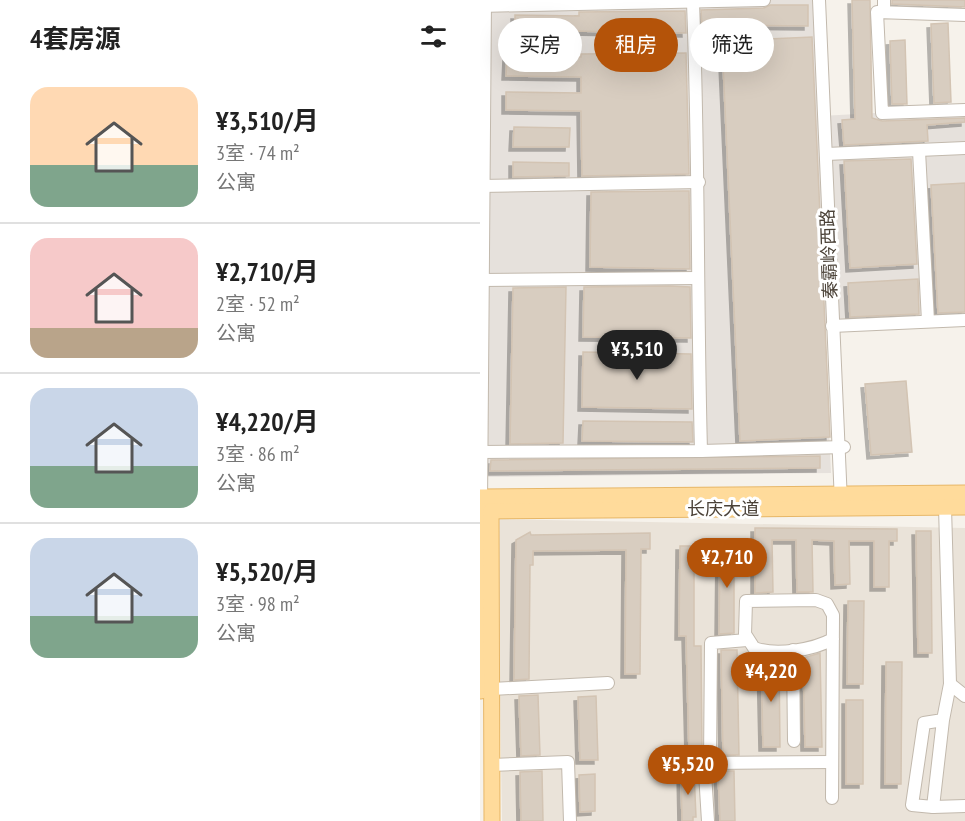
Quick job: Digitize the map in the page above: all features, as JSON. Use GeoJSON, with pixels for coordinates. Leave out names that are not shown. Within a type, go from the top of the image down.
{"type":"FeatureCollection","features":[{"type":"Feature","properties":{"kind":"main road","name":"长庆大道"},"geometry":{"type":"LineString","coordinates":[[484,504],[844,501],[965,493]]}},
{"type":"Feature","properties":{"kind":"main road","name":"长庆大道"},"geometry":{"type":"LineString","coordinates":[[844,501],[965,507]]}},
{"type":"Feature","properties":{"kind":"main road"},"geometry":{"type":"LineString","coordinates":[[482,821],[484,504]]}},
{"type":"Feature","properties":{"kind":"main road"},"geometry":{"type":"LineString","coordinates":[[484,689],[492,765],[492,821]]}},
{"type":"Feature","properties":{"kind":"street"},"geometry":{"type":"LineString","coordinates":[[484,504],[487,4],[693,3],[764,0]]}},
{"type":"Feature","properties":{"kind":"street","name":"秦霸岭西路"},"geometry":{"type":"LineString","coordinates":[[819,0],[829,154]]}},
{"type":"Feature","properties":{"kind":"street","name":"秦霸岭西路"},"geometry":{"type":"LineString","coordinates":[[824,0],[835,326],[844,501]]}},
{"type":"Feature","properties":{"kind":"street"},"geometry":{"type":"LineString","coordinates":[[693,3],[699,182],[697,278],[701,451]]}},
{"type":"Feature","properties":{"kind":"street"},"geometry":{"type":"LineString","coordinates":[[965,15],[884,6],[877,12],[882,113],[965,110]]}},
{"type":"Feature","properties":{"kind":"street"},"geometry":{"type":"LineString","coordinates":[[829,154],[965,148]]}},
{"type":"Feature","properties":{"kind":"street"},"geometry":{"type":"LineString","coordinates":[[919,151],[928,321]]}},
{"type":"Feature","properties":{"kind":"street"},"geometry":{"type":"LineString","coordinates":[[485,185],[699,182]]}},
{"type":"Feature","properties":{"kind":"street"},"geometry":{"type":"LineString","coordinates":[[484,280],[697,278]]}},
{"type":"Feature","properties":{"kind":"street"},"geometry":{"type":"LineString","coordinates":[[835,326],[965,320]]}},
{"type":"Feature","properties":{"kind":"street"},"geometry":{"type":"LineString","coordinates":[[484,452],[701,451],[841,447]]}},
{"type":"Feature","properties":{"kind":"street"},"geometry":{"type":"LineString","coordinates":[[933,807],[943,720],[950,684],[945,507]]}},
{"type":"Feature","properties":{"kind":"street"},"geometry":{"type":"LineString","coordinates":[[747,640],[746,601],[822,601],[833,615],[832,798]]}},
{"type":"Feature","properties":{"kind":"street"},"geometry":{"type":"LineString","coordinates":[[708,821],[705,773],[710,763],[711,643],[747,640],[760,650],[793,650],[819,647],[833,639]]}},
{"type":"Feature","properties":{"kind":"street"},"geometry":{"type":"LineString","coordinates":[[793,650],[794,741]]}},
{"type":"Feature","properties":{"kind":"street"},"geometry":{"type":"LineString","coordinates":[[484,689],[608,683]]}},
{"type":"Feature","properties":{"kind":"street"},"geometry":{"type":"LineString","coordinates":[[950,684],[965,696]]}},
{"type":"Feature","properties":{"kind":"street"},"geometry":{"type":"LineString","coordinates":[[943,720],[924,723],[912,805],[965,806]]}},
{"type":"Feature","properties":{"kind":"street"},"geometry":{"type":"LineString","coordinates":[[492,765],[568,762],[570,821]]}},
{"type":"Feature","properties":{"kind":"street"},"geometry":{"type":"LineString","coordinates":[[710,763],[832,762]]}},
{"type":"Feature","properties":{"kind":"shaded area"},"geometry":{"type":"Polygon","coordinates":[[[480,0],[813,0],[821,116],[965,108],[965,318],[824,328],[831,473],[480,477],[480,0]]]}},
{"type":"Feature","properties":{"kind":"shaded area"},"geometry":{"type":"Polygon","coordinates":[[[497,519],[965,528],[965,821],[502,821],[497,519]]]}},
{"type":"Feature","properties":{"kind":"building"},"geometry":{"type":"Polygon","coordinates":[[[852,0],[870,0],[872,118],[882,121],[965,118],[965,122],[927,125],[928,141],[844,145],[842,120],[855,119],[852,0]]]}},
{"type":"Feature","properties":{"kind":"building"},"geometry":{"type":"Polygon","coordinates":[[[892,0],[965,0],[965,7],[892,4],[892,0]]]}},
{"type":"Feature","properties":{"kind":"building"},"geometry":{"type":"Polygon","coordinates":[[[770,5],[808,5],[808,26],[774,26],[774,18],[702,18],[701,10],[764,8],[770,5]]]}},
{"type":"Feature","properties":{"kind":"building"},"geometry":{"type":"Polygon","coordinates":[[[685,11],[686,33],[678,33],[678,18],[594,18],[594,31],[582,31],[582,18],[515,18],[515,15],[579,16],[579,12],[685,11]]]}},
{"type":"Feature","properties":{"kind":"building"},"geometry":{"type":"Polygon","coordinates":[[[948,23],[951,102],[934,103],[931,24],[948,23]]]}},
{"type":"Feature","properties":{"kind":"building"},"geometry":{"type":"Polygon","coordinates":[[[812,37],[830,437],[740,441],[723,72],[774,72],[774,39],[812,37]]]}},
{"type":"Feature","properties":{"kind":"building"},"geometry":{"type":"Polygon","coordinates":[[[905,40],[907,104],[892,104],[890,41],[905,40]]]}},
{"type":"Feature","properties":{"kind":"building"},"geometry":{"type":"Polygon","coordinates":[[[678,53],[686,53],[689,174],[582,176],[581,111],[506,110],[506,92],[581,93],[581,77],[506,76],[506,72],[582,72],[582,54],[594,54],[594,72],[678,72],[678,53]]]}},
{"type":"Feature","properties":{"kind":"building"},"geometry":{"type":"Polygon","coordinates":[[[514,127],[570,128],[569,147],[513,147],[514,127]]]}},
{"type":"Feature","properties":{"kind":"building"},"geometry":{"type":"Polygon","coordinates":[[[911,159],[917,264],[850,268],[844,161],[911,159]]]}},
{"type":"Feature","properties":{"kind":"building"},"geometry":{"type":"Polygon","coordinates":[[[513,162],[569,163],[569,176],[513,177],[513,162]]]}},
{"type":"Feature","properties":{"kind":"building"},"geometry":{"type":"Polygon","coordinates":[[[965,183],[965,312],[938,313],[931,185],[965,183]]]}},
{"type":"Feature","properties":{"kind":"building"},"geometry":{"type":"Polygon","coordinates":[[[689,191],[690,269],[590,267],[591,192],[689,191]]]}},
{"type":"Feature","properties":{"kind":"building"},"geometry":{"type":"Polygon","coordinates":[[[918,279],[919,314],[850,317],[848,283],[918,279]]]}},
{"type":"Feature","properties":{"kind":"building"},"geometry":{"type":"Polygon","coordinates":[[[566,287],[563,443],[510,444],[513,288],[566,287]]]}},
{"type":"Feature","properties":{"kind":"building"},"geometry":{"type":"Polygon","coordinates":[[[584,287],[690,287],[691,338],[583,337],[584,287]]]}},
{"type":"Feature","properties":{"kind":"building"},"geometry":{"type":"Polygon","coordinates":[[[583,352],[691,354],[692,409],[582,407],[583,352]]]}},
{"type":"Feature","properties":{"kind":"building"},"geometry":{"type":"Polygon","coordinates":[[[906,381],[912,452],[871,455],[865,384],[906,381]]]}},
{"type":"Feature","properties":{"kind":"building"},"geometry":{"type":"Polygon","coordinates":[[[583,421],[692,422],[693,442],[582,441],[583,421]]]}},
{"type":"Feature","properties":{"kind":"building"},"geometry":{"type":"Polygon","coordinates":[[[820,456],[820,468],[490,471],[491,460],[820,456]]]}},
{"type":"Feature","properties":{"kind":"building"},"geometry":{"type":"Polygon","coordinates":[[[755,528],[897,529],[897,541],[889,541],[889,587],[874,587],[874,541],[849,541],[850,584],[835,585],[834,541],[812,540],[813,592],[797,592],[796,540],[772,540],[773,592],[755,593],[755,528]]]}},
{"type":"Feature","properties":{"kind":"building"},"geometry":{"type":"Polygon","coordinates":[[[916,531],[931,531],[932,653],[918,653],[916,531]]]}},
{"type":"Feature","properties":{"kind":"building"},"geometry":{"type":"Polygon","coordinates":[[[530,532],[531,535],[650,533],[650,549],[641,549],[640,674],[625,674],[626,550],[533,551],[533,565],[530,565],[529,679],[514,680],[516,540],[530,532]]]}},
{"type":"Feature","properties":{"kind":"building"},"geometry":{"type":"Polygon","coordinates":[[[734,543],[734,633],[719,634],[720,544],[734,543]]]}},
{"type":"Feature","properties":{"kind":"building"},"geometry":{"type":"Polygon","coordinates":[[[680,546],[694,546],[694,646],[701,646],[702,752],[689,752],[686,636],[679,636],[680,546]]]}},
{"type":"Feature","properties":{"kind":"building"},"geometry":{"type":"Polygon","coordinates":[[[848,601],[864,601],[863,684],[847,684],[848,601]]]}},
{"type":"Feature","properties":{"kind":"building"},"geometry":{"type":"Polygon","coordinates":[[[721,650],[737,650],[739,755],[723,755],[721,650]]]}},
{"type":"Feature","properties":{"kind":"building"},"geometry":{"type":"Polygon","coordinates":[[[820,653],[822,747],[805,747],[803,658],[820,653]]]}},
{"type":"Feature","properties":{"kind":"building"},"geometry":{"type":"Polygon","coordinates":[[[761,658],[779,660],[780,747],[763,747],[761,658]]]}},
{"type":"Feature","properties":{"kind":"building"},"geometry":{"type":"Polygon","coordinates":[[[886,662],[902,662],[901,784],[885,784],[886,662]]]}},
{"type":"Feature","properties":{"kind":"building"},"geometry":{"type":"Polygon","coordinates":[[[538,695],[540,755],[521,756],[519,696],[538,695]]]}},
{"type":"Feature","properties":{"kind":"building"},"geometry":{"type":"Polygon","coordinates":[[[596,696],[598,760],[580,760],[578,697],[596,696]]]}},
{"type":"Feature","properties":{"kind":"building"},"geometry":{"type":"Polygon","coordinates":[[[846,700],[863,700],[863,784],[846,784],[846,700]]]}},
{"type":"Feature","properties":{"kind":"building"},"geometry":{"type":"Polygon","coordinates":[[[542,771],[543,821],[521,821],[520,772],[542,771]]]}},
{"type":"Feature","properties":{"kind":"building"},"geometry":{"type":"Polygon","coordinates":[[[681,771],[694,771],[696,817],[693,817],[693,821],[682,821],[681,771]]]}},
{"type":"Feature","properties":{"kind":"building"},"geometry":{"type":"Polygon","coordinates":[[[718,771],[734,771],[735,821],[720,821],[718,771]]]}},
{"type":"Feature","properties":{"kind":"building"},"geometry":{"type":"Polygon","coordinates":[[[595,774],[595,811],[580,812],[579,775],[595,774]]]}}]}
